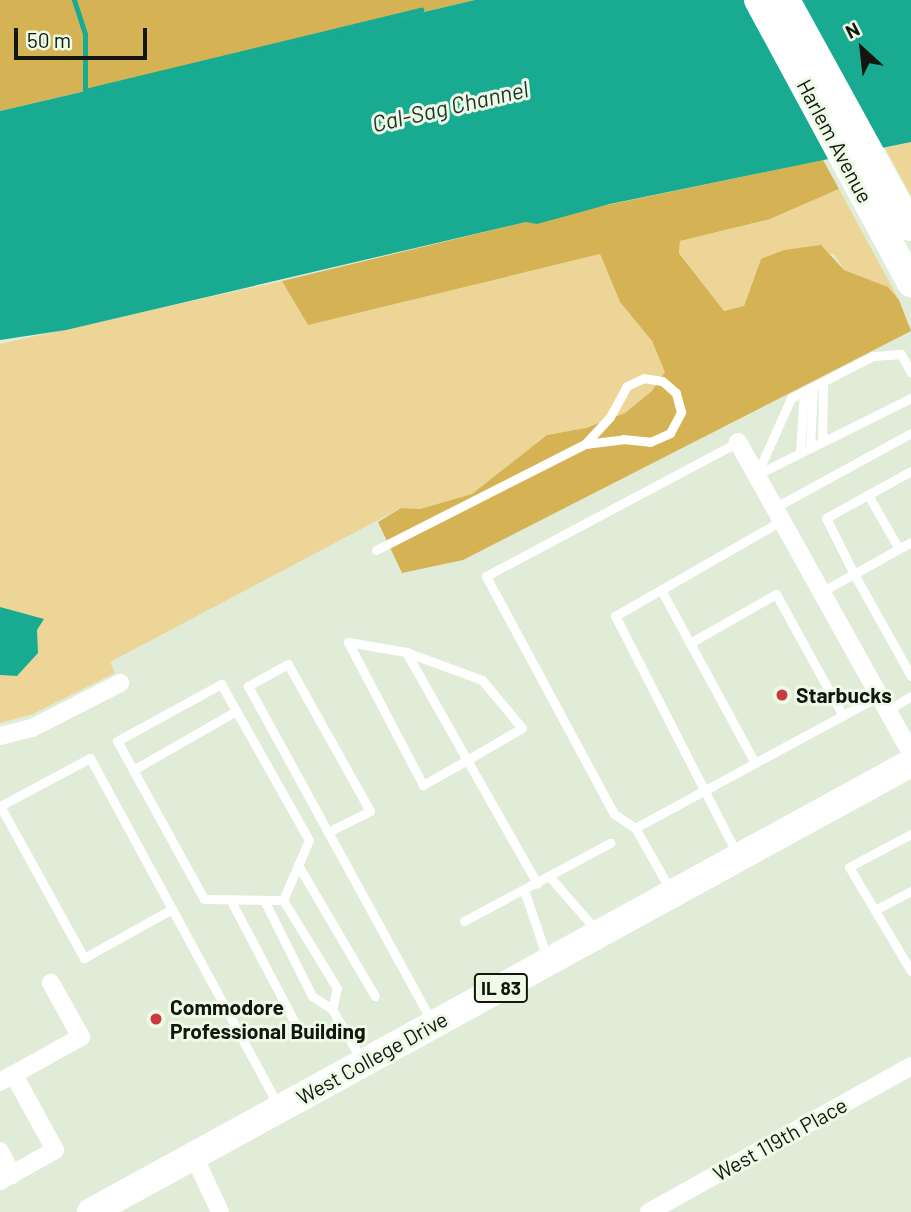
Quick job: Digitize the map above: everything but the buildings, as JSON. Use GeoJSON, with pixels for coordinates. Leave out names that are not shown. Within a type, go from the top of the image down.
{"type":"FeatureCollection","features":[{"type":"Feature","properties":{"kind":"main road","name":"Harlem Avenue"},"geometry":{"type":"LineString","coordinates":[[758,0],[881,199],[911,227]]}},
{"type":"Feature","properties":{"kind":"main road","name":"Harlem Avenue"},"geometry":{"type":"LineString","coordinates":[[786,0],[881,199],[911,283]]}},
{"type":"Feature","properties":{"kind":"main road","name":"West College Drive"},"geometry":{"type":"LineString","coordinates":[[90,1212],[911,763]]}},
{"type":"Feature","properties":{"kind":"street"},"geometry":{"type":"LineString","coordinates":[[737,442],[911,753]]}},
{"type":"Feature","properties":{"kind":"street"},"geometry":{"type":"LineString","coordinates":[[0,736],[32,727],[120,683]]}},
{"type":"Feature","properties":{"kind":"street"},"geometry":{"type":"LineString","coordinates":[[0,1151],[6,1178],[55,1150],[7,1078],[81,1037],[51,983]]}},
{"type":"Feature","properties":{"kind":"street","name":"West 119th Place"},"geometry":{"type":"LineString","coordinates":[[649,1212],[911,1066]]}},
{"type":"Feature","properties":{"kind":"street"},"geometry":{"type":"LineString","coordinates":[[194,1156],[220,1212]]}},
{"type":"Feature","properties":{"kind":"lane"},"geometry":{"type":"LineString","coordinates":[[756,475],[792,398],[873,356],[901,354],[911,373]]}},
{"type":"Feature","properties":{"kind":"lane"},"geometry":{"type":"LineString","coordinates":[[376,550],[584,444],[610,417],[627,386],[644,378],[662,381],[676,393],[681,412],[670,433],[650,442],[623,439],[584,444]]}},
{"type":"Feature","properties":{"kind":"lane"},"geometry":{"type":"LineString","coordinates":[[822,382],[822,443]]}},
{"type":"Feature","properties":{"kind":"lane"},"geometry":{"type":"LineString","coordinates":[[809,389],[810,448]]}},
{"type":"Feature","properties":{"kind":"lane"},"geometry":{"type":"LineString","coordinates":[[800,453],[809,389]]}},
{"type":"Feature","properties":{"kind":"lane"},"geometry":{"type":"LineString","coordinates":[[756,475],[911,398]]}},
{"type":"Feature","properties":{"kind":"lane"},"geometry":{"type":"LineString","coordinates":[[739,857],[615,616],[911,433]]}},
{"type":"Feature","properties":{"kind":"lane"},"geometry":{"type":"LineString","coordinates":[[672,894],[635,828],[614,814],[486,576],[737,442]]}},
{"type":"Feature","properties":{"kind":"lane"},"geometry":{"type":"LineString","coordinates":[[911,471],[826,518],[911,676]]}},
{"type":"Feature","properties":{"kind":"lane"},"geometry":{"type":"LineString","coordinates":[[868,495],[899,549]]}},
{"type":"Feature","properties":{"kind":"lane"},"geometry":{"type":"LineString","coordinates":[[821,592],[911,541]]}},
{"type":"Feature","properties":{"kind":"lane"},"geometry":{"type":"LineString","coordinates":[[661,590],[755,763]]}},
{"type":"Feature","properties":{"kind":"lane"},"geometry":{"type":"LineString","coordinates":[[690,643],[776,594],[843,716]]}},
{"type":"Feature","properties":{"kind":"lane"},"geometry":{"type":"LineString","coordinates":[[348,642],[406,652],[482,680],[522,728],[423,785],[348,642]]}},
{"type":"Feature","properties":{"kind":"lane"},"geometry":{"type":"LineString","coordinates":[[406,652],[537,883]]}},
{"type":"Feature","properties":{"kind":"lane"},"geometry":{"type":"LineString","coordinates":[[328,832],[370,811],[288,664],[248,685],[433,1025]]}},
{"type":"Feature","properties":{"kind":"lane"},"geometry":{"type":"LineString","coordinates":[[221,684],[309,840],[283,900],[204,899],[117,741],[221,684]]}},
{"type":"Feature","properties":{"kind":"lane"},"geometry":{"type":"LineString","coordinates":[[635,828],[843,716],[911,696]]}},
{"type":"Feature","properties":{"kind":"lane"},"geometry":{"type":"LineString","coordinates":[[133,770],[236,711]]}},
{"type":"Feature","properties":{"kind":"lane"},"geometry":{"type":"LineString","coordinates":[[172,909],[83,958],[0,806],[90,758],[172,909],[280,1108]]}},
{"type":"Feature","properties":{"kind":"lane"},"geometry":{"type":"LineString","coordinates":[[911,834],[849,867],[911,971]]}},
{"type":"Feature","properties":{"kind":"lane"},"geometry":{"type":"LineString","coordinates":[[464,921],[610,843]]}},
{"type":"Feature","properties":{"kind":"lane"},"geometry":{"type":"LineString","coordinates":[[298,865],[374,996]]}},
{"type":"Feature","properties":{"kind":"lane"},"geometry":{"type":"LineString","coordinates":[[549,876],[600,933]]}},
{"type":"Feature","properties":{"kind":"lane"},"geometry":{"type":"LineString","coordinates":[[524,890],[549,961]]}},
{"type":"Feature","properties":{"kind":"lane"},"geometry":{"type":"LineString","coordinates":[[875,910],[911,891]]}},
{"type":"Feature","properties":{"kind":"lane"},"geometry":{"type":"LineString","coordinates":[[230,899],[302,1036]]}},
{"type":"Feature","properties":{"kind":"lane"},"geometry":{"type":"LineString","coordinates":[[264,900],[312,996],[332,1009],[363,1063]]}},
{"type":"Feature","properties":{"kind":"lane"},"geometry":{"type":"LineString","coordinates":[[283,900],[337,988],[332,1009]]}},
{"type":"Feature","properties":{"kind":"shaded area"},"geometry":{"type":"Polygon","coordinates":[[[0,0],[475,0],[0,111],[0,0]]]}},
{"type":"Feature","properties":{"kind":"shaded area"},"geometry":{"type":"Polygon","coordinates":[[[911,142],[911,196],[885,148],[911,142]]]}},
{"type":"Feature","properties":{"kind":"shaded area"},"geometry":{"type":"Polygon","coordinates":[[[823,160],[839,189],[770,219],[680,241],[679,253],[724,311],[744,306],[761,259],[784,250],[821,245],[844,270],[888,287],[899,300],[911,331],[463,560],[402,573],[378,522],[401,508],[420,509],[472,494],[547,435],[586,428],[625,413],[652,391],[665,372],[652,341],[620,302],[600,254],[308,325],[282,281],[526,222],[823,160]]]}},
{"type":"Feature","properties":{"kind":"shaded area"},"geometry":{"type":"Polygon","coordinates":[[[839,189],[899,300],[888,287],[844,270],[834,254],[761,259],[744,306],[724,311],[679,252],[680,241],[770,219],[839,189]]]}},
{"type":"Feature","properties":{"kind":"shaded area"},"geometry":{"type":"Polygon","coordinates":[[[600,254],[620,302],[652,341],[666,373],[653,391],[625,413],[586,428],[547,435],[472,494],[420,509],[401,508],[110,662],[115,673],[33,714],[0,723],[0,344],[282,281],[308,324],[600,254]]]}},
{"type":"Feature","properties":{"kind":"water","name":"Cal-Sag Channel"},"geometry":{"type":"Polygon","coordinates":[[[475,0],[911,0],[911,142],[610,204],[537,224],[526,222],[66,330],[0,340],[0,111],[475,0]]]}},
{"type":"Feature","properties":{"kind":"water"},"geometry":{"type":"Polygon","coordinates":[[[0,607],[44,619],[37,630],[38,653],[17,676],[0,675],[0,607]]]}},
{"type":"Feature","properties":{"kind":"waterway"},"geometry":{"type":"LineString","coordinates":[[74,0],[85,34],[85,91],[421,10]]}},
{"type":"Feature","properties":{"kind":"place","name":"Starbucks"},"geometry":{"type":"Point","coordinates":[782,695]}},
{"type":"Feature","properties":{"kind":"place","name":"Commodore Professional Building"},"geometry":{"type":"Point","coordinates":[156,1019]}}]}
